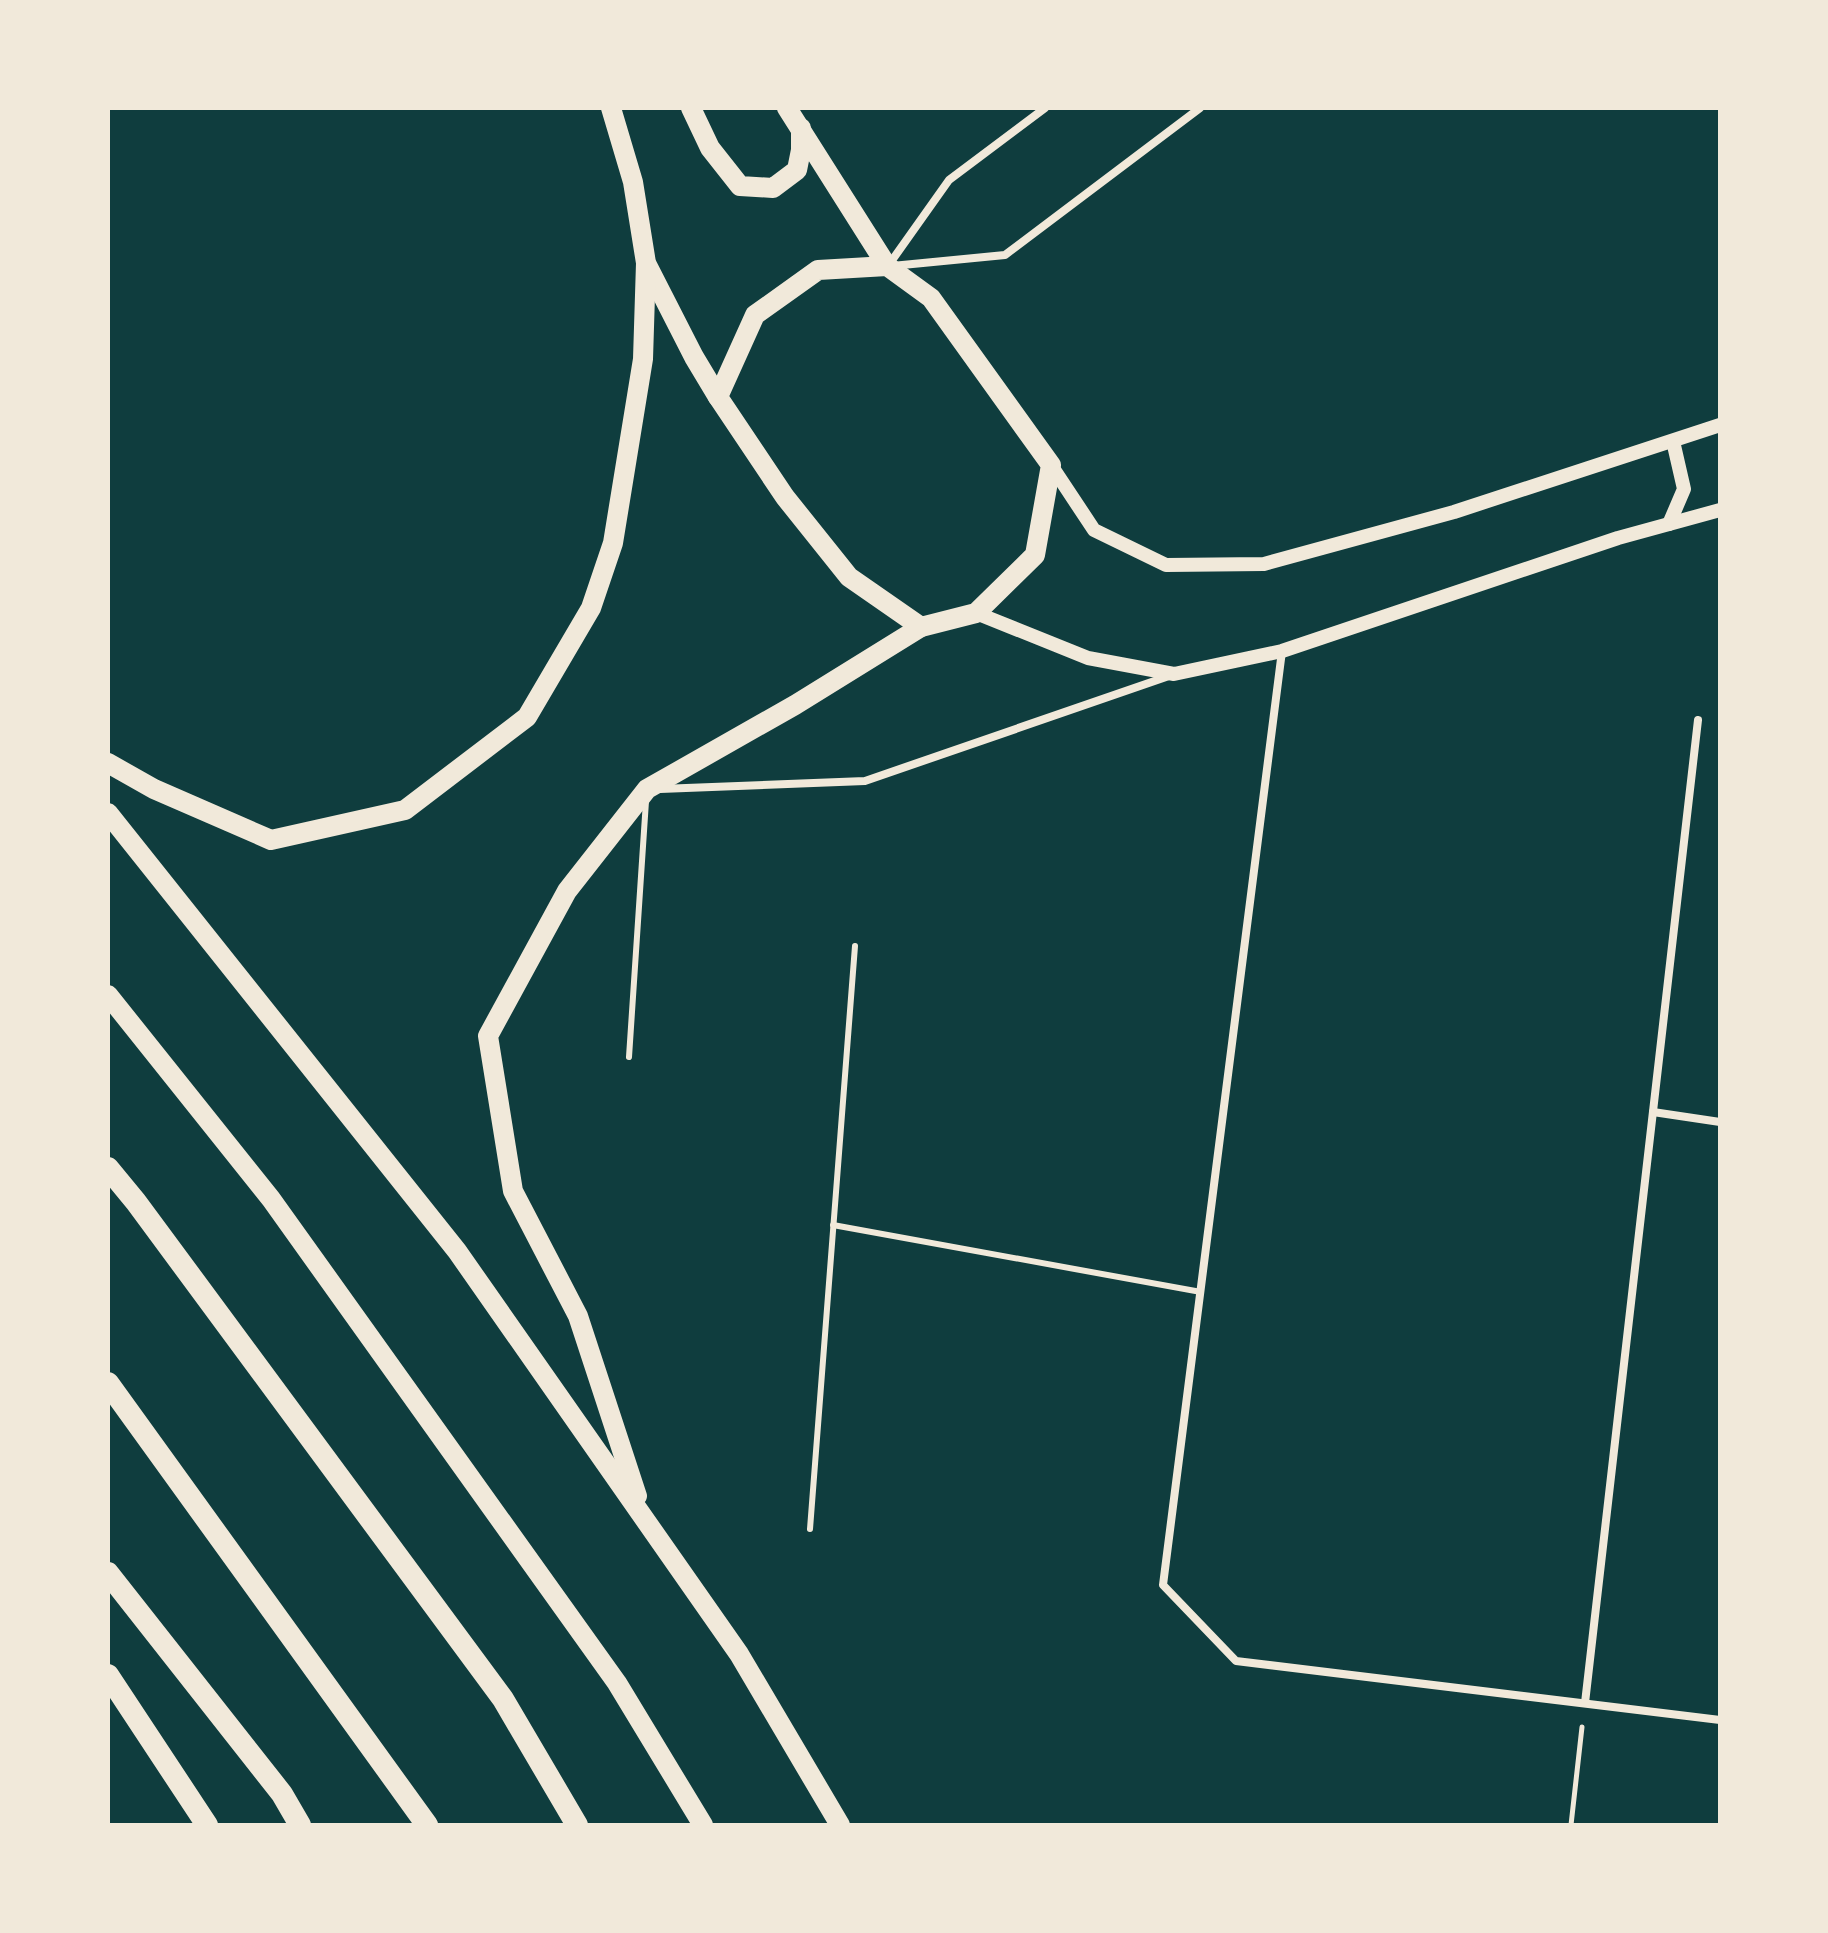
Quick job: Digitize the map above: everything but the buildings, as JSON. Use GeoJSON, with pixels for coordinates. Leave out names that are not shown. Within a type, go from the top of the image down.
{"type":"FeatureCollection","features":[{"type":"Feature","properties":{"kind":"highway"},"geometry":{"type":"LineString","coordinates":[[108,1168],[503,1699],[577,1825]]}},
{"type":"Feature","properties":{"kind":"highway"},"geometry":{"type":"LineString","coordinates":[[108,1383],[427,1825]]}},
{"type":"Feature","properties":{"kind":"highway"},"geometry":{"type":"LineString","coordinates":[[108,1573],[282,1794],[300,1825]]}},
{"type":"Feature","properties":{"kind":"highway"},"geometry":{"type":"LineString","coordinates":[[108,1675],[207,1825]]}},
{"type":"Feature","properties":{"kind":"main road"},"geometry":{"type":"LineString","coordinates":[[108,763],[154,789],[271,840],[405,810],[527,717],[591,608],[613,543],[643,359],[646,263],[633,182],[611,108]]}},
{"type":"Feature","properties":{"kind":"main road"},"geometry":{"type":"LineString","coordinates":[[691,108],[710,148],[740,186],[773,188],[797,170],[801,128]]}},
{"type":"Feature","properties":{"kind":"main road"},"geometry":{"type":"LineString","coordinates":[[644,1519],[578,1316],[513,1191],[488,1036],[567,891],[647,789],[795,705],[921,627],[976,613],[1035,555],[1051,465],[931,298],[887,266],[787,108]]}},
{"type":"Feature","properties":{"kind":"main road"},"geometry":{"type":"LineString","coordinates":[[646,263],[694,357],[785,497],[849,577],[921,627]]}},
{"type":"Feature","properties":{"kind":"main road"},"geometry":{"type":"LineString","coordinates":[[718,397],[755,315],[818,270],[887,266]]}},
{"type":"Feature","properties":{"kind":"main road"},"geometry":{"type":"LineString","coordinates":[[108,813],[457,1251],[739,1654],[840,1825]]}},
{"type":"Feature","properties":{"kind":"main road"},"geometry":{"type":"LineString","coordinates":[[108,995],[271,1199],[617,1683],[703,1825]]}},
{"type":"Feature","properties":{"kind":"street"},"geometry":{"type":"LineString","coordinates":[[887,266],[949,180],[1045,108]]}},
{"type":"Feature","properties":{"kind":"street"},"geometry":{"type":"LineString","coordinates":[[887,266],[1005,255],[1200,108]]}},
{"type":"Feature","properties":{"kind":"street"},"geometry":{"type":"LineString","coordinates":[[1051,465],[1094,530],[1166,565],[1264,564],[1454,512],[1720,425]]}},
{"type":"Feature","properties":{"kind":"street"},"geometry":{"type":"LineString","coordinates":[[1669,524],[1684,489],[1673,441]]}},
{"type":"Feature","properties":{"kind":"street"},"geometry":{"type":"LineString","coordinates":[[647,789],[865,781],[1174,674],[1282,651],[1618,538],[1720,510]]}},
{"type":"Feature","properties":{"kind":"street"},"geometry":{"type":"LineString","coordinates":[[976,613],[1088,658],[1174,674]]}},
{"type":"Feature","properties":{"kind":"street"},"geometry":{"type":"LineString","coordinates":[[1282,651],[1163,1585],[1236,1661],[1720,1720]]}},
{"type":"Feature","properties":{"kind":"street"},"geometry":{"type":"LineString","coordinates":[[1585,1703],[1698,720]]}},
{"type":"Feature","properties":{"kind":"street"},"geometry":{"type":"LineString","coordinates":[[1653,1112],[1720,1122]]}},
{"type":"Feature","properties":{"kind":"lane"},"geometry":{"type":"LineString","coordinates":[[629,1057],[647,789]]}},
{"type":"Feature","properties":{"kind":"lane"},"geometry":{"type":"LineString","coordinates":[[810,1529],[855,946]]}},
{"type":"Feature","properties":{"kind":"lane"},"geometry":{"type":"LineString","coordinates":[[833,1225],[1201,1292]]}},
{"type":"Feature","properties":{"kind":"path"},"geometry":{"type":"LineString","coordinates":[[1571,1825],[1585,1703]]}}]}
